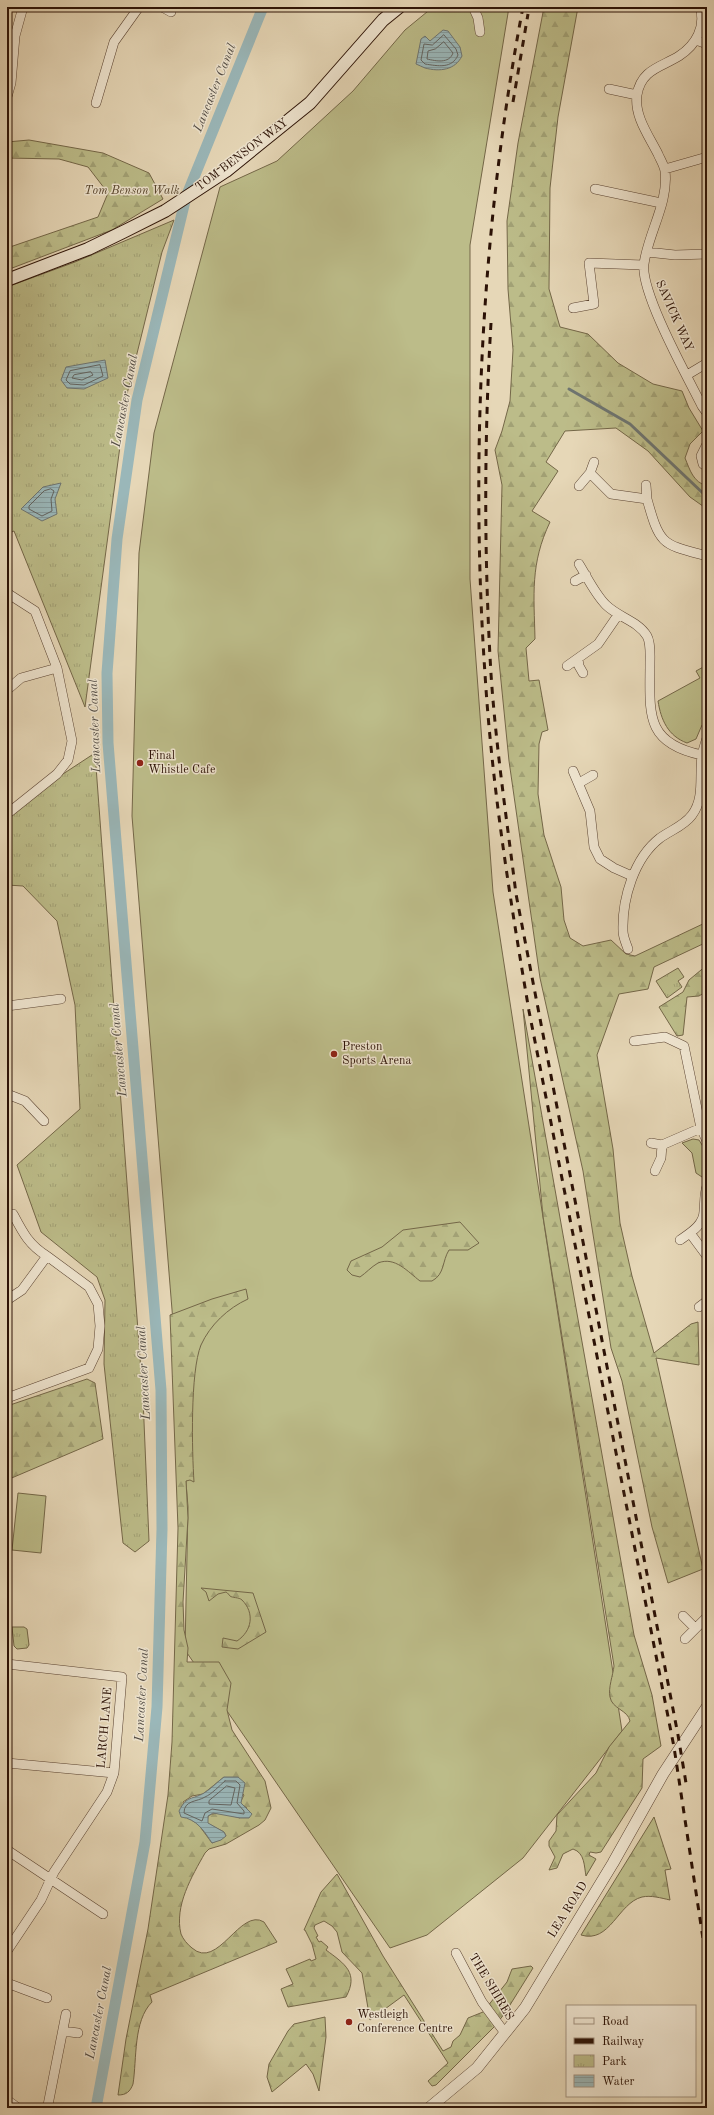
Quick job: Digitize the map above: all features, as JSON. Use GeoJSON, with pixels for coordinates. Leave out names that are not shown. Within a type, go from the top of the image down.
{"type":"FeatureCollection","features":[{"type":"Feature","properties":{"kind":"main road","name":"TOM BENSON WAY"},"geometry":{"type":"LineString","coordinates":[[383,20],[387,7]]}},
{"type":"Feature","properties":{"kind":"main road","name":"TOM BENSON WAY"},"geometry":{"type":"LineString","coordinates":[[7,280],[88,250],[164,211],[226,171],[310,103],[383,20],[399,7]]}},
{"type":"Feature","properties":{"kind":"street"},"geometry":{"type":"LineString","coordinates":[[7,97],[11,82],[15,36],[23,7]]}},
{"type":"Feature","properties":{"kind":"street"},"geometry":{"type":"LineString","coordinates":[[96,103],[114,42],[139,7]]}},
{"type":"Feature","properties":{"kind":"street"},"geometry":{"type":"LineString","coordinates":[[162,7],[171,12]]}},
{"type":"Feature","properties":{"kind":"street"},"geometry":{"type":"LineString","coordinates":[[473,7],[478,18],[480,32]]}},
{"type":"Feature","properties":{"kind":"street","name":"SAVICK WAY"},"geometry":{"type":"LineString","coordinates":[[700,7],[702,15],[701,29],[696,40],[680,56],[654,68],[642,81],[637,95],[638,115],[665,169],[666,186],[643,265],[645,281],[651,301],[707,413]]}},
{"type":"Feature","properties":{"kind":"street"},"geometry":{"type":"LineString","coordinates":[[696,40],[707,44]]}},
{"type":"Feature","properties":{"kind":"street"},"geometry":{"type":"LineString","coordinates":[[609,89],[637,95]]}},
{"type":"Feature","properties":{"kind":"street"},"geometry":{"type":"LineString","coordinates":[[665,169],[707,157]]}},
{"type":"Feature","properties":{"kind":"street"},"geometry":{"type":"LineString","coordinates":[[595,189],[661,203]]}},
{"type":"Feature","properties":{"kind":"street"},"geometry":{"type":"LineString","coordinates":[[647,252],[675,255],[707,254]]}},
{"type":"Feature","properties":{"kind":"street"},"geometry":{"type":"LineString","coordinates":[[573,308],[594,304],[589,263],[643,265]]}},
{"type":"Feature","properties":{"kind":"street"},"geometry":{"type":"LineString","coordinates":[[687,375],[707,363]]}},
{"type":"Feature","properties":{"kind":"street"},"geometry":{"type":"LineString","coordinates":[[707,444],[700,456],[703,464],[707,467]]}},
{"type":"Feature","properties":{"kind":"street"},"geometry":{"type":"LineString","coordinates":[[579,486],[590,473],[594,462]]}},
{"type":"Feature","properties":{"kind":"street"},"geometry":{"type":"LineString","coordinates":[[590,473],[611,494],[647,499]]}},
{"type":"Feature","properties":{"kind":"street"},"geometry":{"type":"LineString","coordinates":[[646,485],[647,499],[659,536],[670,546],[707,556]]}},
{"type":"Feature","properties":{"kind":"street"},"geometry":{"type":"LineString","coordinates":[[579,564],[605,605],[618,615],[639,626],[647,636],[650,649],[650,708],[653,725],[662,737],[674,747],[702,755]]}},
{"type":"Feature","properties":{"kind":"street"},"geometry":{"type":"LineString","coordinates":[[574,581],[586,575]]}},
{"type":"Feature","properties":{"kind":"street"},"geometry":{"type":"LineString","coordinates":[[7,592],[35,611],[57,668],[72,741],[68,760],[57,774],[7,814]]}},
{"type":"Feature","properties":{"kind":"street"},"geometry":{"type":"LineString","coordinates":[[567,666],[598,644],[618,615]]}},
{"type":"Feature","properties":{"kind":"street"},"geometry":{"type":"LineString","coordinates":[[578,659],[579,666],[583,673]]}},
{"type":"Feature","properties":{"kind":"street"},"geometry":{"type":"LineString","coordinates":[[7,690],[21,678],[57,668]]}},
{"type":"Feature","properties":{"kind":"street"},"geometry":{"type":"LineString","coordinates":[[628,949],[623,932],[624,910],[632,876],[643,857],[659,838],[682,825],[693,815],[704,800],[702,755],[707,738]]}},
{"type":"Feature","properties":{"kind":"street"},"geometry":{"type":"LineString","coordinates":[[573,771],[590,811],[594,847],[600,859],[614,868],[632,876]]}},
{"type":"Feature","properties":{"kind":"street"},"geometry":{"type":"LineString","coordinates":[[579,783],[592,775]]}},
{"type":"Feature","properties":{"kind":"street"},"geometry":{"type":"LineString","coordinates":[[7,1006],[61,998]]}},
{"type":"Feature","properties":{"kind":"street"},"geometry":{"type":"LineString","coordinates":[[634,1041],[665,1037],[684,1046],[701,1128],[707,1141]]}},
{"type":"Feature","properties":{"kind":"street"},"geometry":{"type":"LineString","coordinates":[[7,1094],[25,1101],[44,1121]]}},
{"type":"Feature","properties":{"kind":"street"},"geometry":{"type":"LineString","coordinates":[[651,1143],[662,1145],[701,1128]]}},
{"type":"Feature","properties":{"kind":"street"},"geometry":{"type":"LineString","coordinates":[[655,1170],[660,1158],[662,1145]]}},
{"type":"Feature","properties":{"kind":"street"},"geometry":{"type":"LineString","coordinates":[[680,1240],[700,1225],[704,1214],[704,1193],[707,1186]]}},
{"type":"Feature","properties":{"kind":"street"},"geometry":{"type":"LineString","coordinates":[[7,1215],[13,1214],[21,1230],[34,1248],[48,1256],[89,1286],[98,1304],[100,1326],[98,1349],[88,1368],[7,1398]]}},
{"type":"Feature","properties":{"kind":"street"},"geometry":{"type":"LineString","coordinates":[[690,1233],[707,1256]]}},
{"type":"Feature","properties":{"kind":"street"},"geometry":{"type":"LineString","coordinates":[[7,1300],[22,1290],[48,1256]]}},
{"type":"Feature","properties":{"kind":"street"},"geometry":{"type":"LineString","coordinates":[[698,1307],[707,1301]]}},
{"type":"Feature","properties":{"kind":"street"},"geometry":{"type":"LineString","coordinates":[[683,1616],[695,1628]]}},
{"type":"Feature","properties":{"kind":"street"},"geometry":{"type":"LineString","coordinates":[[685,1639],[707,1617]]}},
{"type":"Feature","properties":{"kind":"street","name":"LARCH LANE"},"geometry":{"type":"LineString","coordinates":[[7,1664],[122,1677],[114,1773],[107,1792],[54,1872],[52,1880],[41,1900],[7,1951]]}},
{"type":"Feature","properties":{"kind":"street","name":"LEA ROAD"},"geometry":{"type":"LineString","coordinates":[[429,2108],[476,2068],[525,2008],[613,1862],[663,1774],[707,1707]]}},
{"type":"Feature","properties":{"kind":"street"},"geometry":{"type":"LineString","coordinates":[[7,1763],[114,1773]]}},
{"type":"Feature","properties":{"kind":"street"},"geometry":{"type":"LineString","coordinates":[[7,1850],[103,1914]]}},
{"type":"Feature","properties":{"kind":"street","name":"THE SHIRES"},"geometry":{"type":"LineString","coordinates":[[456,1953],[482,2002],[505,2033]]}},
{"type":"Feature","properties":{"kind":"street"},"geometry":{"type":"LineString","coordinates":[[7,1983],[47,1998]]}},
{"type":"Feature","properties":{"kind":"street"},"geometry":{"type":"LineString","coordinates":[[45,2108],[48,2105],[66,2014]]}},
{"type":"Feature","properties":{"kind":"street"},"geometry":{"type":"LineString","coordinates":[[63,2031],[78,2033]]}},
{"type":"Feature","properties":{"kind":"street"},"geometry":{"type":"LineString","coordinates":[[7,2100],[18,2108]]}},
{"type":"Feature","properties":{"kind":"green space","name":"Preston Sports Arena"},"geometry":{"type":"Polygon","coordinates":[[[433,7],[509,7],[470,245],[470,579],[493,892],[622,1731],[523,1858],[427,1935],[390,1948],[185,1650],[188,1507],[132,816],[139,553],[154,433],[220,187],[277,161],[353,91],[405,30],[433,7]]]}},
{"type":"Feature","properties":{"kind":"green space"},"geometry":{"type":"Polygon","coordinates":[[[544,7],[578,7],[558,117],[550,188],[549,289],[560,327],[588,334],[618,363],[653,384],[682,391],[689,408],[703,431],[690,444],[685,458],[695,479],[707,486],[707,509],[690,497],[648,451],[616,428],[565,431],[546,462],[558,471],[532,511],[550,522],[539,552],[536,566],[534,594],[535,639],[526,648],[529,681],[539,680],[548,730],[542,732],[539,744],[538,794],[544,835],[561,887],[564,920],[570,938],[583,946],[611,940],[626,954],[635,956],[707,922],[707,942],[654,967],[648,989],[619,994],[597,1055],[613,1149],[620,1223],[632,1276],[654,1353],[691,1324],[698,1322],[699,1365],[656,1358],[703,1569],[668,1583],[652,1527],[622,1381],[611,1348],[583,1171],[540,978],[509,761],[498,651],[502,485],[495,450],[510,401],[513,350],[508,289],[507,221],[518,143],[544,7]]]}},
{"type":"Feature","properties":{"kind":"green space","name":"Tom Benson Walk"},"geometry":{"type":"Polygon","coordinates":[[[29,140],[103,153],[149,173],[163,199],[112,230],[7,270],[7,248],[98,217],[108,193],[88,167],[59,159],[7,158],[7,142],[29,140]]]}},
{"type":"Feature","properties":{"kind":"green space"},"geometry":{"type":"Polygon","coordinates":[[[174,220],[162,252],[127,394],[85,707],[14,531],[7,534],[7,287],[75,262],[174,220]]]}},
{"type":"Feature","properties":{"kind":"green space"},"geometry":{"type":"Polygon","coordinates":[[[707,665],[707,721],[702,725],[696,739],[687,743],[680,740],[670,732],[663,721],[658,701],[700,678],[696,671],[707,665]]]}},
{"type":"Feature","properties":{"kind":"green space"},"geometry":{"type":"Polygon","coordinates":[[[95,753],[143,1398],[149,1541],[135,1552],[123,1543],[104,1364],[105,1300],[97,1277],[41,1232],[17,1165],[80,1109],[75,1005],[57,921],[23,886],[7,885],[7,819],[63,774],[95,753]]]}},
{"type":"Feature","properties":{"kind":"green space"},"geometry":{"type":"Polygon","coordinates":[[[707,965],[707,991],[699,996],[687,997],[683,1035],[677,1036],[659,1007],[683,992],[689,980],[707,965]]]}},
{"type":"Feature","properties":{"kind":"green space"},"geometry":{"type":"Polygon","coordinates":[[[678,968],[684,977],[678,981],[682,987],[667,998],[656,981],[678,968]]]}},
{"type":"Feature","properties":{"kind":"green space"},"geometry":{"type":"Polygon","coordinates":[[[523,1009],[634,1635],[652,1695],[661,1746],[643,1759],[642,1788],[601,1852],[590,1852],[589,1855],[596,1859],[586,1876],[582,1857],[573,1849],[563,1854],[557,1868],[549,1870],[555,1857],[549,1846],[549,1841],[556,1831],[557,1815],[596,1773],[609,1747],[630,1721],[629,1717],[611,1701],[610,1697],[610,1686],[614,1666],[543,1216],[523,1009]]]}},
{"type":"Feature","properties":{"kind":"green space"},"geometry":{"type":"Polygon","coordinates":[[[693,1139],[699,1140],[707,1153],[707,1177],[705,1179],[696,1173],[692,1153],[682,1143],[693,1139]]]}},
{"type":"Feature","properties":{"kind":"green space"},"geometry":{"type":"Polygon","coordinates":[[[460,1222],[479,1243],[468,1250],[449,1250],[439,1275],[432,1281],[420,1281],[396,1263],[384,1261],[373,1266],[360,1277],[352,1275],[347,1270],[351,1261],[382,1247],[403,1230],[460,1222]]]}},
{"type":"Feature","properties":{"kind":"green space"},"geometry":{"type":"Polygon","coordinates":[[[246,1289],[248,1299],[233,1307],[220,1318],[209,1331],[201,1345],[197,1357],[193,1392],[194,1482],[190,1480],[186,1481],[188,1518],[183,1602],[184,1630],[188,1648],[187,1662],[219,1662],[231,1683],[227,1710],[232,1730],[265,1781],[271,1808],[265,1820],[259,1825],[226,1844],[209,1849],[205,1853],[190,1881],[182,1902],[179,1923],[181,1934],[185,1941],[192,1948],[202,1953],[211,1952],[246,1923],[255,1920],[264,1922],[277,1942],[150,1995],[152,2002],[146,2010],[139,2030],[133,2084],[131,2089],[127,2092],[118,2095],[126,2039],[148,1929],[168,1795],[172,1742],[178,1528],[170,1315],[212,1299],[246,1289]],[[224,1777],[203,1794],[192,1796],[183,1802],[188,1818],[198,1824],[212,1843],[226,1836],[224,1832],[207,1823],[208,1816],[219,1813],[240,1818],[247,1808],[240,1803],[244,1795],[224,1777]]]}},
{"type":"Feature","properties":{"kind":"green space"},"geometry":{"type":"Polygon","coordinates":[[[87,1379],[95,1383],[103,1439],[7,1480],[7,1406],[87,1379]]]}},
{"type":"Feature","properties":{"kind":"green space"},"geometry":{"type":"Polygon","coordinates":[[[18,1493],[46,1496],[41,1553],[12,1550],[18,1493]]]}},
{"type":"Feature","properties":{"kind":"green space"},"geometry":{"type":"Polygon","coordinates":[[[201,1588],[253,1593],[266,1632],[238,1649],[222,1647],[223,1638],[237,1641],[246,1632],[250,1622],[249,1610],[242,1600],[231,1597],[226,1592],[218,1594],[209,1601],[206,1592],[201,1588]]]}},
{"type":"Feature","properties":{"kind":"green space"},"geometry":{"type":"Polygon","coordinates":[[[12,1627],[24,1627],[27,1629],[29,1645],[27,1648],[17,1649],[14,1646],[12,1627]]]}},
{"type":"Feature","properties":{"kind":"green space"},"geometry":{"type":"Polygon","coordinates":[[[654,1817],[671,1869],[665,1870],[670,1900],[645,1896],[642,1897],[626,1907],[607,1929],[599,1934],[591,1936],[581,1935],[654,1817]]]}},
{"type":"Feature","properties":{"kind":"green space"},"geometry":{"type":"Polygon","coordinates":[[[337,1874],[383,1956],[443,2051],[451,2047],[453,2041],[460,2035],[468,2018],[483,2012],[507,1982],[512,1969],[531,1966],[533,1968],[505,2013],[494,2027],[436,2085],[432,2086],[428,2081],[448,2063],[404,1995],[370,2020],[362,1973],[342,1952],[337,1932],[332,1926],[324,1921],[315,1925],[314,1928],[318,1936],[316,1937],[319,1942],[321,1941],[328,1947],[326,1950],[339,1960],[348,1970],[351,1982],[350,1989],[346,1997],[288,2007],[281,1989],[293,1984],[286,1969],[310,1959],[311,1961],[316,1959],[312,1944],[304,1930],[321,1892],[337,1874]]]}},
{"type":"Feature","properties":{"kind":"green space"},"geometry":{"type":"Polygon","coordinates":[[[325,2017],[326,2037],[319,2091],[313,2074],[306,2064],[272,2092],[267,2077],[269,2064],[288,2031],[294,2024],[325,2017]]]}},
{"type":"Feature","properties":{"kind":"water"},"geometry":{"type":"Polygon","coordinates":[[[443,30],[448,31],[460,47],[462,56],[459,61],[451,67],[441,70],[425,68],[416,64],[421,39],[425,36],[430,41],[443,30]]]}},
{"type":"Feature","properties":{"kind":"water"},"geometry":{"type":"Polygon","coordinates":[[[105,360],[108,378],[84,389],[67,388],[61,380],[66,367],[105,360]]]}},
{"type":"Feature","properties":{"kind":"water"},"geometry":{"type":"Polygon","coordinates":[[[61,483],[55,499],[57,514],[42,521],[21,509],[43,487],[61,483]]]}},
{"type":"Feature","properties":{"kind":"water"},"geometry":{"type":"Polygon","coordinates":[[[224,1777],[238,1777],[245,1783],[241,1803],[252,1814],[249,1818],[240,1818],[213,1813],[208,1816],[208,1823],[224,1832],[226,1836],[221,1840],[212,1843],[200,1826],[187,1818],[181,1817],[179,1811],[187,1800],[209,1790],[224,1777]]]}},
{"type":"Feature","properties":{"kind":"waterway","name":"Lancaster Canal"},"geometry":{"type":"LineString","coordinates":[[96,2108],[145,1842],[157,1707],[162,1529],[161,1390],[108,743],[107,673],[117,539],[137,400],[186,197],[263,7]]}},
{"type":"Feature","properties":{"kind":"waterway"},"geometry":{"type":"LineString","coordinates":[[569,389],[630,424],[707,497]]}},
{"type":"Feature","properties":{"kind":"railway"},"geometry":{"type":"LineString","coordinates":[[523,7],[509,88],[498,171],[489,255],[483,339],[479,508],[485,674],[492,759],[502,843],[529,1011],[674,1747],[707,1965]]}},
{"type":"Feature","properties":{"kind":"railway"},"geometry":{"type":"LineString","coordinates":[[513,102],[528,14]]}},
{"type":"Feature","properties":{"kind":"railway"},"geometry":{"type":"LineString","coordinates":[[491,323],[486,455],[487,587],[491,674],[496,729],[516,894],[686,1783]]}},
{"type":"Feature","properties":{"kind":"place","name":"Final Whistle Cafe"},"geometry":{"type":"Point","coordinates":[140,763]}},
{"type":"Feature","properties":{"kind":"place","name":"Preston Sports Arena"},"geometry":{"type":"Point","coordinates":[334,1054]}},
{"type":"Feature","properties":{"kind":"place","name":"Westleigh Conference Centre"},"geometry":{"type":"Point","coordinates":[349,2022]}}]}
